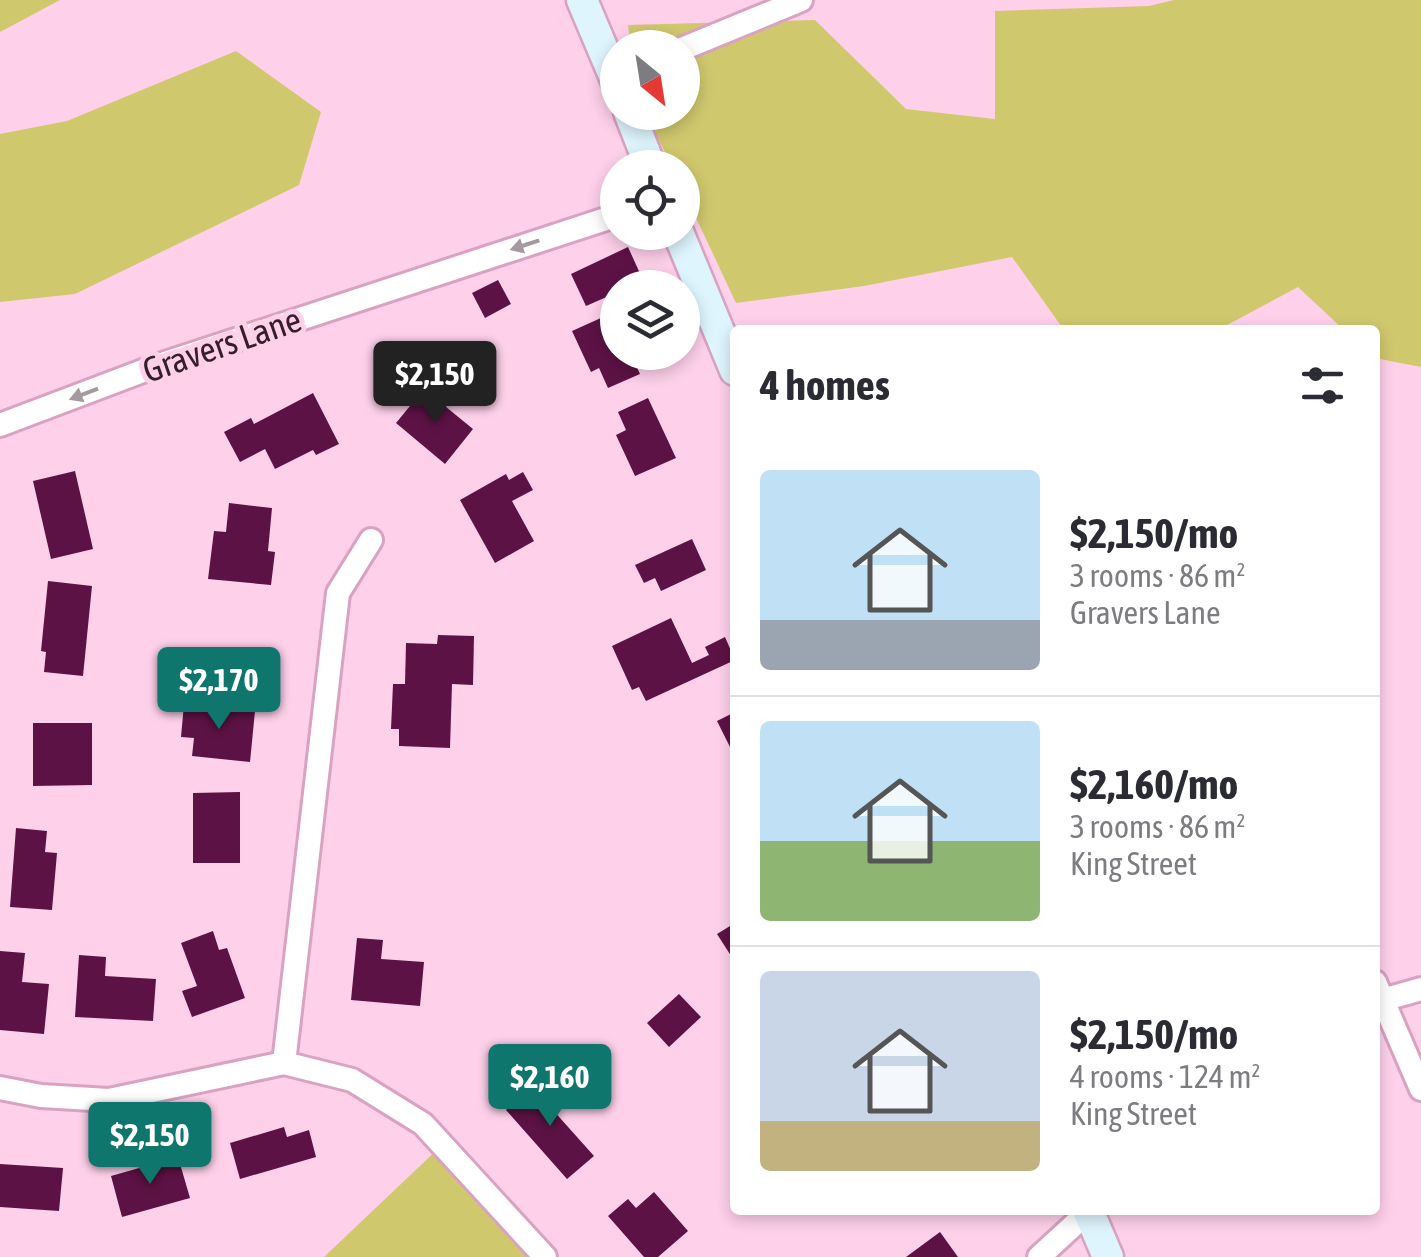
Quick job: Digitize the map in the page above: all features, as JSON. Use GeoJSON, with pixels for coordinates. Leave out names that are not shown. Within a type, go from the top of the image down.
{"type":"FeatureCollection","features":[{"type":"Feature","properties":{"kind":"street"},"geometry":{"type":"LineString","coordinates":[[582,0],[600,42]]}},
{"type":"Feature","properties":{"kind":"street"},"geometry":{"type":"LineString","coordinates":[[700,42],[801,0]]}},
{"type":"Feature","properties":{"kind":"street","name":"Gravers Lane"},"geometry":{"type":"LineString","coordinates":[[0,425],[174,360],[600,220]]}},
{"type":"Feature","properties":{"kind":"street"},"geometry":{"type":"LineString","coordinates":[[685,250],[730,358]]}},
{"type":"Feature","properties":{"kind":"street"},"geometry":{"type":"LineString","coordinates":[[284,1064],[338,592],[372,540]]}},
{"type":"Feature","properties":{"kind":"street"},"geometry":{"type":"LineString","coordinates":[[1380,995],[1421,988]]}},
{"type":"Feature","properties":{"kind":"street"},"geometry":{"type":"LineString","coordinates":[[1380,1001],[1421,1089]]}},
{"type":"Feature","properties":{"kind":"street"},"geometry":{"type":"LineString","coordinates":[[0,1088],[41,1096],[109,1100],[284,1064],[352,1080],[422,1124],[545,1257]]}},
{"type":"Feature","properties":{"kind":"street"},"geometry":{"type":"LineString","coordinates":[[1040,1257],[1084,1215]]}},
{"type":"Feature","properties":{"kind":"street"},"geometry":{"type":"LineString","coordinates":[[1091,1215],[1108,1257]]}},
{"type":"Feature","properties":{"kind":"shaded area"},"geometry":{"type":"Polygon","coordinates":[[[0,0],[60,0],[0,32],[0,0]]]}},
{"type":"Feature","properties":{"kind":"shaded area"},"geometry":{"type":"Polygon","coordinates":[[[1174,0],[1421,0],[1421,367],[1380,359],[1380,325],[1339,325],[1298,287],[1227,325],[1060,325],[1012,257],[864,286],[736,303],[700,226],[700,150],[664,150],[654,130],[700,130],[700,30],[629,30],[628,25],[815,20],[906,109],[995,119],[995,11],[1149,6],[1174,0]]]}},
{"type":"Feature","properties":{"kind":"shaded area"},"geometry":{"type":"Polygon","coordinates":[[[236,51],[321,112],[299,185],[75,294],[0,302],[0,134],[67,121],[236,51]]]}},
{"type":"Feature","properties":{"kind":"shaded area"},"geometry":{"type":"Polygon","coordinates":[[[442,1145],[547,1257],[324,1257],[442,1145]]]}},
{"type":"Feature","properties":{"kind":"building"},"geometry":{"type":"Polygon","coordinates":[[[622,250],[629,250],[638,270],[600,270],[600,300],[586,306],[571,274],[622,250]]]}},
{"type":"Feature","properties":{"kind":"building"},"geometry":{"type":"Polygon","coordinates":[[[498,280],[511,304],[485,318],[472,293],[498,280]]]}},
{"type":"Feature","properties":{"kind":"building"},"geometry":{"type":"Polygon","coordinates":[[[600,318],[600,370],[638,370],[640,374],[608,388],[599,368],[591,372],[572,331],[600,318]]]}},
{"type":"Feature","properties":{"kind":"building"},"geometry":{"type":"Polygon","coordinates":[[[424,389],[473,429],[445,464],[396,423],[424,389]]]}},
{"type":"Feature","properties":{"kind":"building"},"geometry":{"type":"Polygon","coordinates":[[[313,393],[339,444],[316,455],[313,450],[275,469],[265,449],[240,462],[224,432],[251,418],[254,424],[313,393]]]}},
{"type":"Feature","properties":{"kind":"building"},"geometry":{"type":"Polygon","coordinates":[[[648,398],[676,458],[635,476],[616,435],[626,430],[618,412],[648,398]]]}},
{"type":"Feature","properties":{"kind":"building"},"geometry":{"type":"Polygon","coordinates":[[[75,471],[93,549],[51,559],[33,481],[75,471]]]}},
{"type":"Feature","properties":{"kind":"building"},"geometry":{"type":"Polygon","coordinates":[[[523,472],[533,490],[512,501],[534,541],[495,563],[460,500],[506,474],[509,480],[523,472]]]}},
{"type":"Feature","properties":{"kind":"building"},"geometry":{"type":"Polygon","coordinates":[[[229,503],[272,508],[268,551],[275,552],[271,585],[208,579],[214,531],[226,532],[229,503]]]}},
{"type":"Feature","properties":{"kind":"building"},"geometry":{"type":"Polygon","coordinates":[[[692,539],[706,570],[661,591],[655,578],[644,583],[635,565],[692,539]]]}},
{"type":"Feature","properties":{"kind":"building"},"geometry":{"type":"Polygon","coordinates":[[[48,581],[92,586],[83,676],[44,672],[46,652],[41,651],[48,581]]]}},
{"type":"Feature","properties":{"kind":"building"},"geometry":{"type":"Polygon","coordinates":[[[671,618],[692,663],[709,655],[705,647],[725,637],[730,662],[646,701],[639,687],[632,690],[612,646],[671,618]]]}},
{"type":"Feature","properties":{"kind":"building"},"geometry":{"type":"Polygon","coordinates":[[[438,635],[474,636],[473,685],[452,684],[450,748],[399,746],[399,729],[391,729],[393,684],[405,684],[406,643],[437,644],[438,635]]]}},
{"type":"Feature","properties":{"kind":"building"},"geometry":{"type":"Polygon","coordinates":[[[184,704],[255,711],[250,762],[192,756],[194,738],[181,737],[184,704]]]}},
{"type":"Feature","properties":{"kind":"building"},"geometry":{"type":"Polygon","coordinates":[[[730,714],[730,747],[717,721],[730,714]]]}},
{"type":"Feature","properties":{"kind":"building"},"geometry":{"type":"Polygon","coordinates":[[[33,723],[92,723],[92,785],[33,786],[33,723]]]}},
{"type":"Feature","properties":{"kind":"building"},"geometry":{"type":"Polygon","coordinates":[[[240,792],[240,863],[193,863],[193,793],[240,792]]]}},
{"type":"Feature","properties":{"kind":"building"},"geometry":{"type":"Polygon","coordinates":[[[16,828],[47,831],[45,852],[57,853],[52,910],[10,907],[16,828]]]}},
{"type":"Feature","properties":{"kind":"building"},"geometry":{"type":"Polygon","coordinates":[[[730,926],[730,954],[717,934],[730,926]]]}},
{"type":"Feature","properties":{"kind":"building"},"geometry":{"type":"Polygon","coordinates":[[[213,931],[219,950],[227,948],[245,998],[192,1017],[182,991],[197,986],[181,943],[213,931]]]}},
{"type":"Feature","properties":{"kind":"building"},"geometry":{"type":"Polygon","coordinates":[[[357,938],[383,940],[381,959],[424,962],[420,1006],[351,1000],[357,938]]]}},
{"type":"Feature","properties":{"kind":"building"},"geometry":{"type":"Polygon","coordinates":[[[0,951],[25,953],[22,982],[49,984],[44,1034],[0,1030],[0,951]]]}},
{"type":"Feature","properties":{"kind":"building"},"geometry":{"type":"Polygon","coordinates":[[[79,955],[106,957],[105,976],[156,979],[153,1021],[75,1017],[79,955]]]}},
{"type":"Feature","properties":{"kind":"building"},"geometry":{"type":"Polygon","coordinates":[[[679,994],[701,1017],[669,1047],[647,1023],[679,994]]]}},
{"type":"Feature","properties":{"kind":"building"},"geometry":{"type":"Polygon","coordinates":[[[551,1081],[565,1098],[552,1109],[594,1156],[567,1179],[506,1110],[531,1088],[537,1093],[551,1081]]]}},
{"type":"Feature","properties":{"kind":"building"},"geometry":{"type":"Polygon","coordinates":[[[284,1127],[287,1137],[309,1130],[316,1157],[240,1179],[230,1143],[284,1127]]]}},
{"type":"Feature","properties":{"kind":"building"},"geometry":{"type":"Polygon","coordinates":[[[178,1157],[190,1198],[122,1217],[111,1176],[178,1157]]]}},
{"type":"Feature","properties":{"kind":"building"},"geometry":{"type":"Polygon","coordinates":[[[0,1164],[63,1168],[59,1211],[0,1207],[0,1164]]]}},
{"type":"Feature","properties":{"kind":"building"},"geometry":{"type":"Polygon","coordinates":[[[654,1192],[688,1231],[658,1257],[644,1257],[608,1216],[628,1199],[636,1208],[654,1192]]]}},
{"type":"Feature","properties":{"kind":"building"},"geometry":{"type":"Polygon","coordinates":[[[940,1232],[958,1257],[906,1257],[940,1232]]]}}]}
